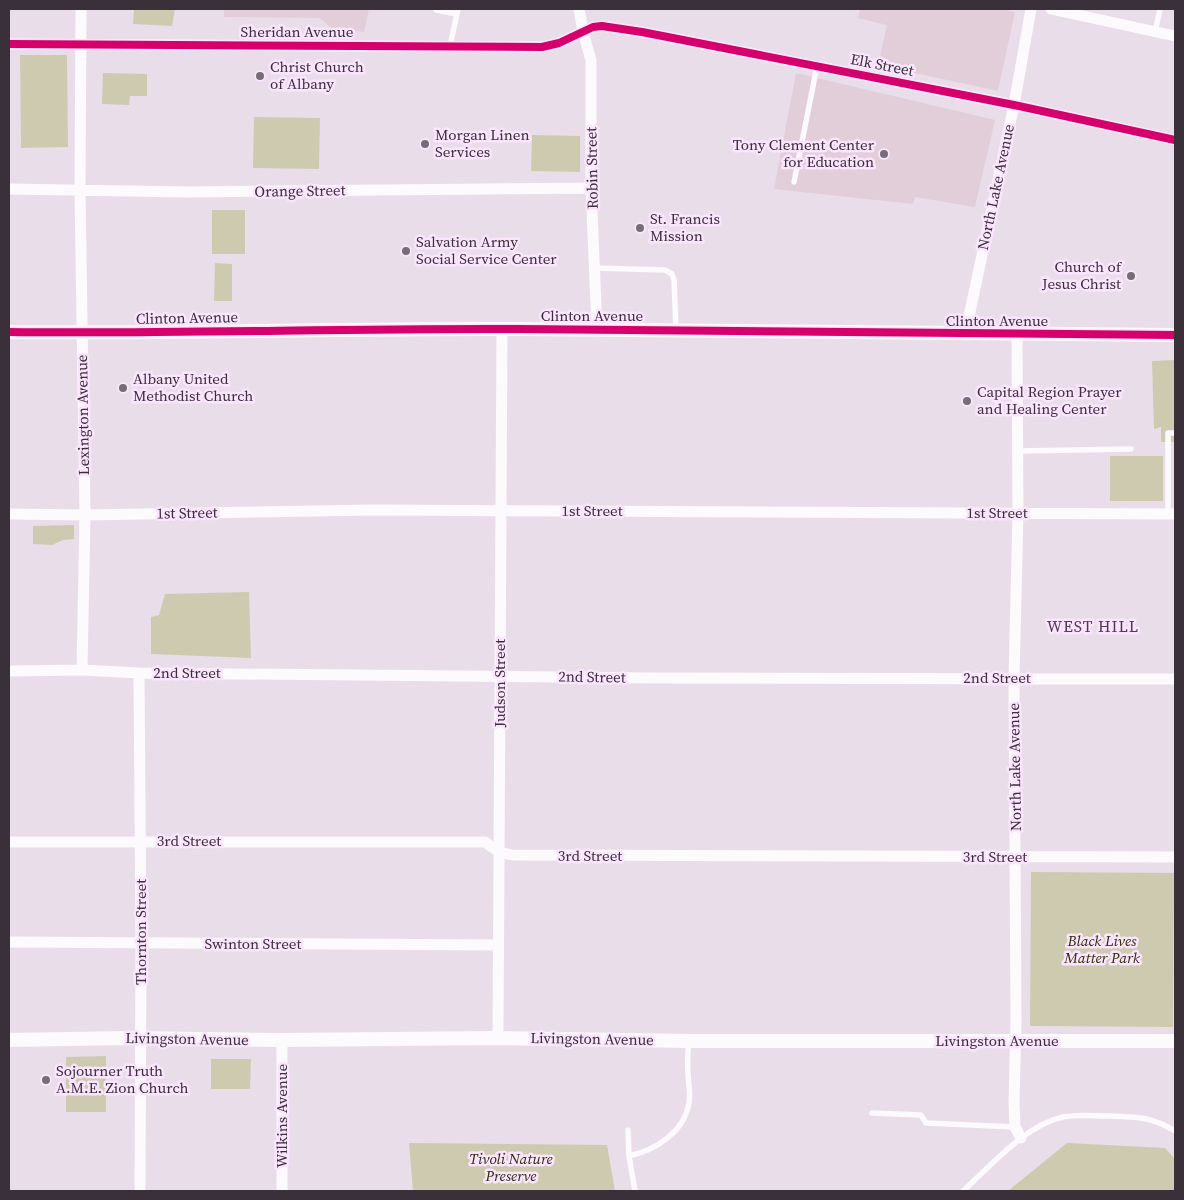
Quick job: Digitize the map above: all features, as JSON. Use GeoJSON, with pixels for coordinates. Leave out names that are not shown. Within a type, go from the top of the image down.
{"type":"FeatureCollection","features":[{"type":"Feature","properties":{"kind":"street","name":"Lexington Avenue"},"geometry":{"type":"LineString","coordinates":[[81,9],[80,191],[85,515],[82,670]]}},
{"type":"Feature","properties":{"kind":"street","name":"Robin Street"},"geometry":{"type":"LineString","coordinates":[[579,9],[591,60],[591,188],[598,330]]}},
{"type":"Feature","properties":{"kind":"street","name":"North Lake Avenue"},"geometry":{"type":"LineString","coordinates":[[965,334],[1014,105],[1031,9]]}},
{"type":"Feature","properties":{"kind":"street"},"geometry":{"type":"LineString","coordinates":[[1051,9],[1175,36]]}},
{"type":"Feature","properties":{"kind":"street","name":"Elk Street"},"geometry":{"type":"LineString","coordinates":[[583,32],[602,26],[1014,105],[1175,140]]}},
{"type":"Feature","properties":{"kind":"street","name":"Sheridan Avenue"},"geometry":{"type":"LineString","coordinates":[[9,44],[542,47],[559,43],[583,32]]}},
{"type":"Feature","properties":{"kind":"street","name":"Orange Street"},"geometry":{"type":"LineString","coordinates":[[9,189],[188,192],[591,188]]}},
{"type":"Feature","properties":{"kind":"street","name":"Clinton Avenue"},"geometry":{"type":"LineString","coordinates":[[9,332],[502,329],[1175,335]]}},
{"type":"Feature","properties":{"kind":"street","name":"Judson Street"},"geometry":{"type":"LineString","coordinates":[[498,1038],[502,329]]}},
{"type":"Feature","properties":{"kind":"street","name":"North Lake Avenue"},"geometry":{"type":"LineString","coordinates":[[1014,1127],[1016,1041],[1014,678],[1018,512],[1017,335]]}},
{"type":"Feature","properties":{"kind":"street","name":"1st Street"},"geometry":{"type":"LineString","coordinates":[[9,514],[85,515],[364,510],[1171,514]]}},
{"type":"Feature","properties":{"kind":"street","name":"2nd Street"},"geometry":{"type":"LineString","coordinates":[[9,671],[82,670],[139,673],[500,676],[1175,679]]}},
{"type":"Feature","properties":{"kind":"street","name":"Thornton Street"},"geometry":{"type":"LineString","coordinates":[[139,673],[140,1191]]}},
{"type":"Feature","properties":{"kind":"street","name":"3rd Street"},"geometry":{"type":"LineString","coordinates":[[9,842],[485,842],[499,852],[512,856],[1175,857]]}},
{"type":"Feature","properties":{"kind":"street","name":"Swinton Street"},"geometry":{"type":"LineString","coordinates":[[9,942],[498,946]]}},
{"type":"Feature","properties":{"kind":"street","name":"Livingston Avenue"},"geometry":{"type":"LineString","coordinates":[[9,1040],[498,1038],[688,1041],[1175,1041]]}},
{"type":"Feature","properties":{"kind":"street","name":"Wilkins Avenue"},"geometry":{"type":"LineString","coordinates":[[282,1040],[282,1191]]}},
{"type":"Feature","properties":{"kind":"street"},"geometry":{"type":"LineString","coordinates":[[1014,1127],[1021,1138]]}},
{"type":"Feature","properties":{"kind":"lane"},"geometry":{"type":"LineString","coordinates":[[1155,32],[1160,9]]}},
{"type":"Feature","properties":{"kind":"lane"},"geometry":{"type":"LineString","coordinates":[[436,10],[457,11],[450,46]]}},
{"type":"Feature","properties":{"kind":"lane"},"geometry":{"type":"LineString","coordinates":[[794,182],[817,66]]}},
{"type":"Feature","properties":{"kind":"lane"},"geometry":{"type":"LineString","coordinates":[[595,268],[666,270],[672,274],[674,280],[676,330]]}},
{"type":"Feature","properties":{"kind":"lane"},"geometry":{"type":"LineString","coordinates":[[1171,514],[1168,433],[1175,434]]}},
{"type":"Feature","properties":{"kind":"lane"},"geometry":{"type":"LineString","coordinates":[[1018,451],[1131,449]]}},
{"type":"Feature","properties":{"kind":"lane"},"geometry":{"type":"LineString","coordinates":[[629,1156],[646,1152],[663,1143],[685,1117],[690,1101],[688,1041]]}},
{"type":"Feature","properties":{"kind":"lane"},"geometry":{"type":"LineString","coordinates":[[872,1113],[921,1115],[926,1123],[1014,1127]]}},
{"type":"Feature","properties":{"kind":"lane"},"geometry":{"type":"LineString","coordinates":[[962,1191],[1021,1138],[1044,1124],[1063,1117],[1086,1116],[1151,1119],[1175,1130]]}},
{"type":"Feature","properties":{"kind":"lane"},"geometry":{"type":"LineString","coordinates":[[628,1130],[629,1156],[636,1191]]}},
{"type":"Feature","properties":{"kind":"shaded area"},"geometry":{"type":"Polygon","coordinates":[[[224,9],[369,9],[364,32],[331,28],[320,18],[224,17],[224,9]]]}},
{"type":"Feature","properties":{"kind":"shaded area"},"geometry":{"type":"Polygon","coordinates":[[[860,9],[1000,9],[1015,12],[998,91],[878,65],[887,25],[858,18],[860,9]]]}},
{"type":"Feature","properties":{"kind":"shaded area","name":"Tony Clement Center for Education"},"geometry":{"type":"Polygon","coordinates":[[[796,73],[995,120],[975,207],[915,197],[913,204],[774,189],[796,73]]]}},
{"type":"Feature","properties":{"kind":"green space"},"geometry":{"type":"Polygon","coordinates":[[[134,9],[175,9],[172,26],[133,24],[134,9]]]}},
{"type":"Feature","properties":{"kind":"green space"},"geometry":{"type":"Polygon","coordinates":[[[20,55],[67,55],[68,147],[21,148],[20,55]]]}},
{"type":"Feature","properties":{"kind":"green space"},"geometry":{"type":"Polygon","coordinates":[[[103,73],[147,74],[147,96],[130,96],[129,105],[102,104],[103,73]]]}},
{"type":"Feature","properties":{"kind":"green space"},"geometry":{"type":"Polygon","coordinates":[[[254,117],[320,118],[319,169],[253,168],[254,117]]]}},
{"type":"Feature","properties":{"kind":"green space"},"geometry":{"type":"Polygon","coordinates":[[[532,135],[580,136],[580,172],[531,171],[532,135]]]}},
{"type":"Feature","properties":{"kind":"green space"},"geometry":{"type":"Polygon","coordinates":[[[212,210],[245,210],[245,254],[212,254],[212,210]]]}},
{"type":"Feature","properties":{"kind":"green space"},"geometry":{"type":"Polygon","coordinates":[[[215,263],[232,264],[232,301],[214,301],[215,263]]]}},
{"type":"Feature","properties":{"kind":"green space"},"geometry":{"type":"Polygon","coordinates":[[[1175,360],[1175,442],[1161,442],[1161,427],[1154,429],[1152,361],[1175,360]]]}},
{"type":"Feature","properties":{"kind":"green space"},"geometry":{"type":"Polygon","coordinates":[[[1110,456],[1163,456],[1163,501],[1110,501],[1110,456]]]}},
{"type":"Feature","properties":{"kind":"green space"},"geometry":{"type":"Polygon","coordinates":[[[74,525],[74,539],[63,540],[52,545],[33,544],[33,526],[74,525]]]}},
{"type":"Feature","properties":{"kind":"green space"},"geometry":{"type":"Polygon","coordinates":[[[249,592],[251,658],[151,654],[151,617],[159,615],[165,594],[249,592]]]}},
{"type":"Feature","properties":{"kind":"green space","name":"Black Lives Matter Park"},"geometry":{"type":"Polygon","coordinates":[[[1031,872],[1174,873],[1173,1027],[1030,1026],[1031,872]]]}},
{"type":"Feature","properties":{"kind":"green space"},"geometry":{"type":"Polygon","coordinates":[[[106,1056],[106,1112],[66,1112],[66,1057],[106,1056]]]}},
{"type":"Feature","properties":{"kind":"green space"},"geometry":{"type":"Polygon","coordinates":[[[211,1059],[251,1059],[250,1089],[211,1089],[211,1059]]]}},
{"type":"Feature","properties":{"kind":"green space","name":"Tivoli Nature Preserve"},"geometry":{"type":"Polygon","coordinates":[[[409,1143],[607,1145],[615,1191],[413,1191],[409,1143]]]}},
{"type":"Feature","properties":{"kind":"green space"},"geometry":{"type":"Polygon","coordinates":[[[1067,1143],[1165,1148],[1175,1159],[1175,1191],[1008,1191],[1067,1143]]]}},
{"type":"Feature","properties":{"kind":"cycle path"},"geometry":{"type":"LineString","coordinates":[[9,44],[542,47],[559,43],[593,27],[602,26],[642,32],[1014,105],[1175,140]]}},
{"type":"Feature","properties":{"kind":"cycle path"},"geometry":{"type":"LineString","coordinates":[[9,332],[519,329],[1175,335]]}},
{"type":"Feature","properties":{"kind":"place","name":"Christ Church of Albany"},"geometry":{"type":"Point","coordinates":[260,76]}},
{"type":"Feature","properties":{"kind":"place","name":"Morgan Linen Services"},"geometry":{"type":"Point","coordinates":[425,144]}},
{"type":"Feature","properties":{"kind":"place","name":"Tony Clement Center for Education"},"geometry":{"type":"Point","coordinates":[884,154]}},
{"type":"Feature","properties":{"kind":"place","name":"St. Francis Mission"},"geometry":{"type":"Point","coordinates":[640,228]}},
{"type":"Feature","properties":{"kind":"place","name":"Salvation Army Social Service Center"},"geometry":{"type":"Point","coordinates":[406,251]}},
{"type":"Feature","properties":{"kind":"place","name":"Church of Jesus Christ"},"geometry":{"type":"Point","coordinates":[1131,276]}},
{"type":"Feature","properties":{"kind":"place","name":"Albany United Methodist Church"},"geometry":{"type":"Point","coordinates":[123,388]}},
{"type":"Feature","properties":{"kind":"place","name":"Capital Region Prayer and Healing Center"},"geometry":{"type":"Point","coordinates":[967,401]}},
{"type":"Feature","properties":{"kind":"place","name":"Sojourner Truth A.M.E. Zion Church"},"geometry":{"type":"Point","coordinates":[46,1080]}},
{"type":"Feature","properties":{"kind":"district","name":"WEST HILL"},"geometry":{"type":"Point","coordinates":[1093,626]}}]}
